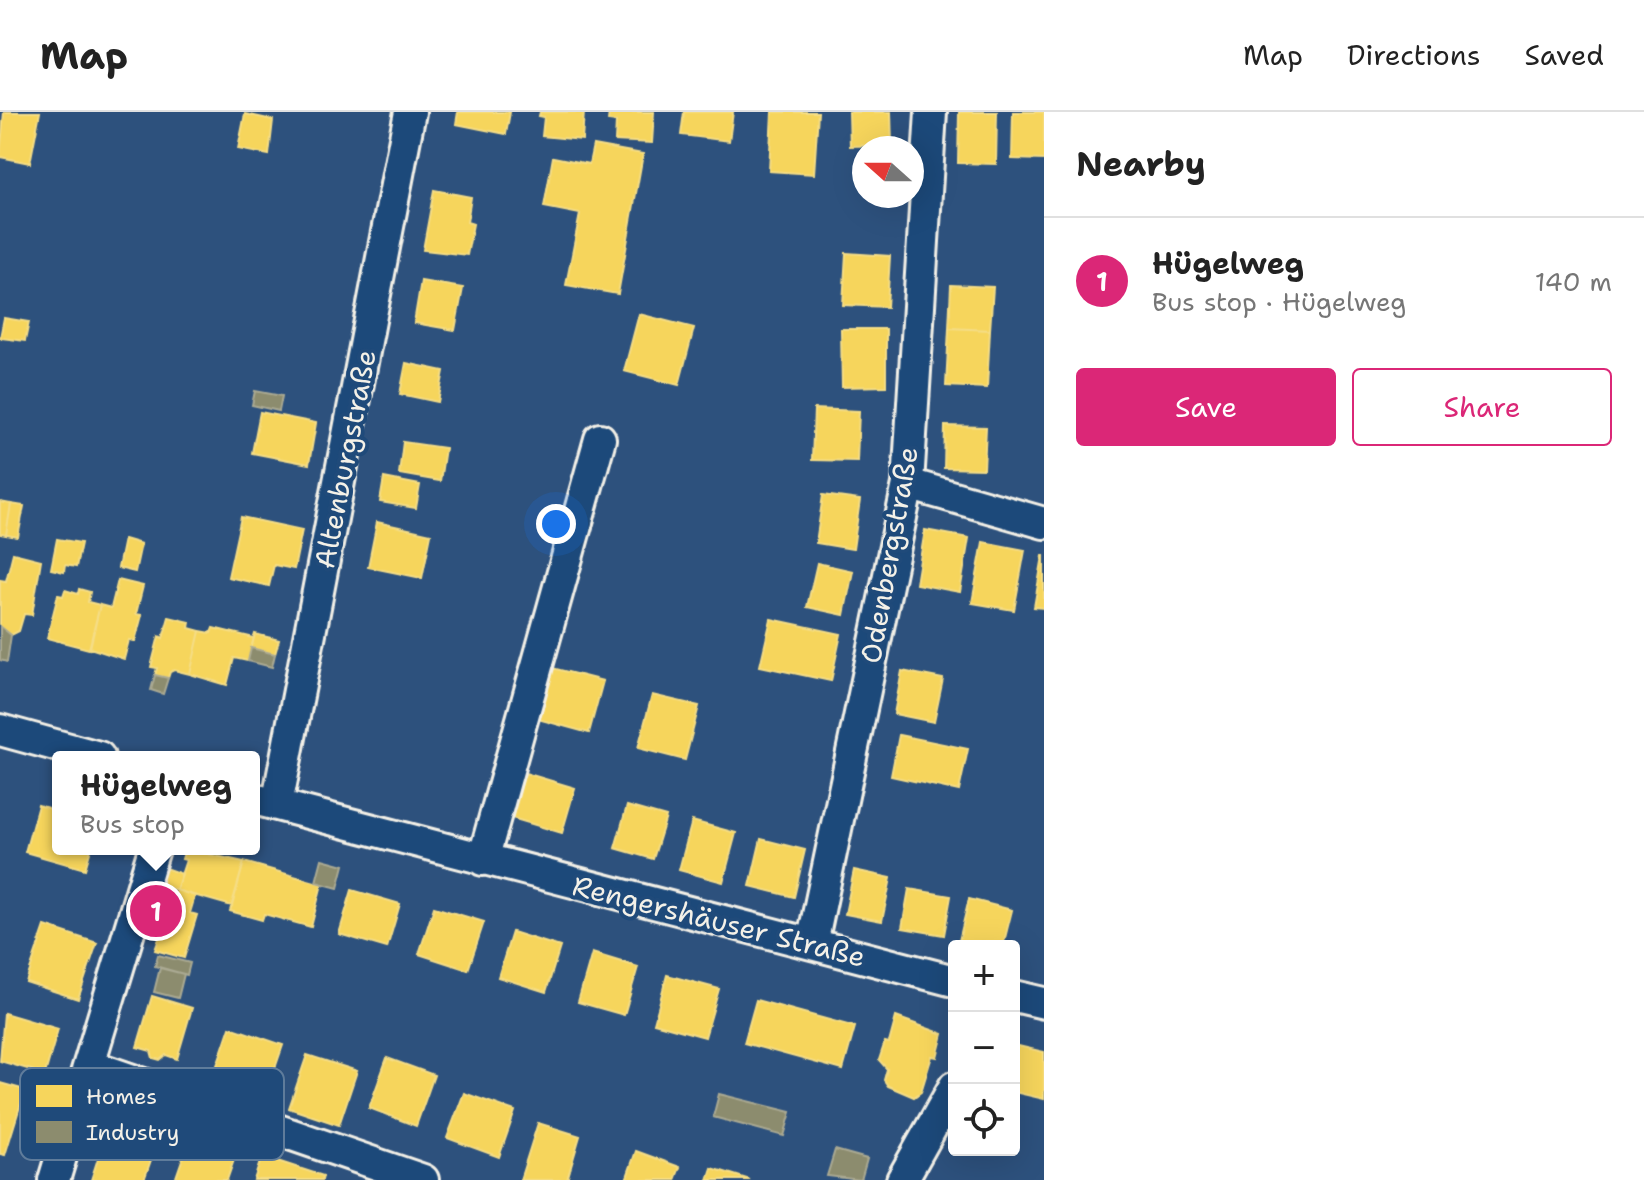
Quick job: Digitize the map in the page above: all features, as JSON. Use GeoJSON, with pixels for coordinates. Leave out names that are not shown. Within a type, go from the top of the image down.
{"type":"FeatureCollection","features":[{"type":"Feature","properties":{"kind":"street","name":"Altenburgstraße"},"geometry":{"type":"LineString","coordinates":[[265,802],[410,112]]}},
{"type":"Feature","properties":{"kind":"street","name":"Odenbergstraße"},"geometry":{"type":"LineString","coordinates":[[812,944],[908,484],[931,112]]}},
{"type":"Feature","properties":{"kind":"street"},"geometry":{"type":"LineString","coordinates":[[483,860],[600,439]]}},
{"type":"Feature","properties":{"kind":"street"},"geometry":{"type":"LineString","coordinates":[[908,484],[1044,523]]}},
{"type":"Feature","properties":{"kind":"street"},"geometry":{"type":"LineString","coordinates":[[0,730],[77,751]]}},
{"type":"Feature","properties":{"kind":"street","name":"Rengershäuser Straße"},"geometry":{"type":"LineString","coordinates":[[265,802],[948,979]]}},
{"type":"Feature","properties":{"kind":"street"},"geometry":{"type":"LineString","coordinates":[[88,1068],[152,855]]}},
{"type":"Feature","properties":{"kind":"street"},"geometry":{"type":"LineString","coordinates":[[1020,997],[1044,1003]]}},
{"type":"Feature","properties":{"kind":"street"},"geometry":{"type":"LineString","coordinates":[[89,1065],[98,1068]]}},
{"type":"Feature","properties":{"kind":"street"},"geometry":{"type":"LineString","coordinates":[[902,1180],[948,1098]]}},
{"type":"Feature","properties":{"kind":"street"},"geometry":{"type":"LineString","coordinates":[[284,1132],[423,1180]]}},
{"type":"Feature","properties":{"kind":"street"},"geometry":{"type":"LineString","coordinates":[[54,1180],[60,1160]]}},
{"type":"Feature","properties":{"kind":"building: Homes"},"geometry":{"type":"Polygon","coordinates":[[[4,112],[40,112],[30,163],[0,157],[4,112]]]}},
{"type":"Feature","properties":{"kind":"building: Homes"},"geometry":{"type":"Polygon","coordinates":[[[458,112],[510,112],[506,134],[456,124],[458,112]]]}},
{"type":"Feature","properties":{"kind":"building: Homes"},"geometry":{"type":"Polygon","coordinates":[[[540,112],[584,112],[582,140],[542,136],[544,117],[539,116],[540,112]]]}},
{"type":"Feature","properties":{"kind":"building: Homes"},"geometry":{"type":"Polygon","coordinates":[[[609,112],[654,112],[652,143],[615,141],[616,122],[608,121],[609,112]]]}},
{"type":"Feature","properties":{"kind":"building: Homes"},"geometry":{"type":"Polygon","coordinates":[[[684,112],[733,112],[729,141],[681,135],[684,112]]]}},
{"type":"Feature","properties":{"kind":"building: Homes"},"geometry":{"type":"Polygon","coordinates":[[[772,112],[818,112],[814,174],[769,171],[772,112]]]}},
{"type":"Feature","properties":{"kind":"building: Homes"},"geometry":{"type":"Polygon","coordinates":[[[849,112],[891,112],[892,136],[852,136],[850,146],[849,112]]]}},
{"type":"Feature","properties":{"kind":"building: Homes"},"geometry":{"type":"Polygon","coordinates":[[[959,112],[997,112],[996,164],[958,163],[959,112]]]}},
{"type":"Feature","properties":{"kind":"building: Homes"},"geometry":{"type":"Polygon","coordinates":[[[1013,112],[1044,112],[1044,160],[1012,159],[1013,112]]]}},
{"type":"Feature","properties":{"kind":"building: Homes"},"geometry":{"type":"Polygon","coordinates":[[[245,114],[273,120],[269,155],[238,149],[245,114]]]}},
{"type":"Feature","properties":{"kind":"building: Homes"},"geometry":{"type":"Polygon","coordinates":[[[593,145],[643,154],[618,294],[566,285],[580,214],[544,207],[553,157],[589,164],[593,145]]]}},
{"type":"Feature","properties":{"kind":"building: Homes"},"geometry":{"type":"Polygon","coordinates":[[[434,190],[471,197],[467,222],[473,224],[467,255],[423,250],[434,190]]]}},
{"type":"Feature","properties":{"kind":"building: Homes"},"geometry":{"type":"Polygon","coordinates":[[[846,253],[890,256],[887,307],[843,305],[846,253]]]}},
{"type":"Feature","properties":{"kind":"building: Homes"},"geometry":{"type":"Polygon","coordinates":[[[421,281],[463,288],[455,330],[414,323],[421,281]]]}},
{"type":"Feature","properties":{"kind":"building: Homes"},"geometry":{"type":"Polygon","coordinates":[[[951,285],[993,287],[990,330],[949,328],[951,285]]]}},
{"type":"Feature","properties":{"kind":"building: Homes"},"geometry":{"type":"Polygon","coordinates":[[[639,314],[694,328],[679,385],[624,371],[639,314]]]}},
{"type":"Feature","properties":{"kind":"building: Homes"},"geometry":{"type":"Polygon","coordinates":[[[4,318],[29,322],[25,341],[0,338],[4,318]]]}},
{"type":"Feature","properties":{"kind":"building: Homes"},"geometry":{"type":"Polygon","coordinates":[[[949,328],[990,330],[987,388],[946,386],[949,328]]]}},
{"type":"Feature","properties":{"kind":"building: Homes"},"geometry":{"type":"Polygon","coordinates":[[[841,329],[886,329],[886,386],[842,387],[841,329]]]}},
{"type":"Feature","properties":{"kind":"building: Homes"},"geometry":{"type":"Polygon","coordinates":[[[406,363],[444,371],[438,402],[400,394],[406,363]]]}},
{"type":"Feature","properties":{"kind":"building: Homes"},"geometry":{"type":"Polygon","coordinates":[[[814,409],[859,411],[857,461],[812,460],[814,409]]]}},
{"type":"Feature","properties":{"kind":"building: Homes"},"geometry":{"type":"Polygon","coordinates":[[[260,412],[316,423],[309,464],[252,453],[260,412]]]}},
{"type":"Feature","properties":{"kind":"building: Homes"},"geometry":{"type":"Polygon","coordinates":[[[945,426],[986,427],[984,469],[944,468],[945,426]]]}},
{"type":"Feature","properties":{"kind":"building: Homes"},"geometry":{"type":"Polygon","coordinates":[[[403,442],[445,448],[440,481],[399,474],[403,442]]]}},
{"type":"Feature","properties":{"kind":"building: Homes"},"geometry":{"type":"Polygon","coordinates":[[[384,478],[420,485],[416,508],[380,502],[384,478]]]}},
{"type":"Feature","properties":{"kind":"building: Homes"},"geometry":{"type":"Polygon","coordinates":[[[823,495],[860,500],[853,549],[816,543],[823,495]]]}},
{"type":"Feature","properties":{"kind":"building: Homes"},"geometry":{"type":"Polygon","coordinates":[[[0,502],[11,504],[6,535],[0,534],[0,502]]]}},
{"type":"Feature","properties":{"kind":"building: Homes"},"geometry":{"type":"Polygon","coordinates":[[[11,504],[24,506],[18,537],[6,535],[11,504]]]}},
{"type":"Feature","properties":{"kind":"building: Homes"},"geometry":{"type":"Polygon","coordinates":[[[241,517],[302,530],[294,569],[274,565],[269,586],[228,577],[241,517]]]}},
{"type":"Feature","properties":{"kind":"building: Homes"},"geometry":{"type":"Polygon","coordinates":[[[377,522],[431,534],[422,578],[368,567],[377,522]]]}},
{"type":"Feature","properties":{"kind":"building: Homes"},"geometry":{"type":"Polygon","coordinates":[[[925,530],[969,538],[960,592],[916,584],[925,530]]]}},
{"type":"Feature","properties":{"kind":"building: Homes"},"geometry":{"type":"Polygon","coordinates":[[[57,539],[81,543],[76,567],[65,565],[64,572],[51,569],[57,539]]]}},
{"type":"Feature","properties":{"kind":"building: Homes"},"geometry":{"type":"Polygon","coordinates":[[[124,539],[141,544],[135,572],[118,568],[124,539]]]}},
{"type":"Feature","properties":{"kind":"building: Homes"},"geometry":{"type":"Polygon","coordinates":[[[983,542],[1025,550],[1014,610],[972,603],[983,542]]]}},
{"type":"Feature","properties":{"kind":"building: Homes"},"geometry":{"type":"Polygon","coordinates":[[[13,553],[41,560],[32,615],[24,614],[19,631],[11,635],[0,626],[0,580],[6,581],[13,553]]]}},
{"type":"Feature","properties":{"kind":"building: Homes"},"geometry":{"type":"Polygon","coordinates":[[[1044,556],[1044,608],[1034,607],[1044,556]]]}},
{"type":"Feature","properties":{"kind":"building: Homes"},"geometry":{"type":"Polygon","coordinates":[[[817,563],[853,571],[844,615],[807,607],[817,563]]]}},
{"type":"Feature","properties":{"kind":"building: Homes"},"geometry":{"type":"Polygon","coordinates":[[[118,580],[143,586],[136,614],[142,615],[135,641],[129,640],[124,659],[90,648],[100,605],[111,608],[118,580]]]}},
{"type":"Feature","properties":{"kind":"building: Homes"},"geometry":{"type":"Polygon","coordinates":[[[79,589],[90,592],[88,602],[100,605],[89,649],[47,638],[58,595],[63,596],[65,590],[78,594],[79,589]]]}},
{"type":"Feature","properties":{"kind":"building: Homes"},"geometry":{"type":"Polygon","coordinates":[[[169,617],[190,622],[189,628],[200,631],[190,674],[174,670],[168,678],[155,675],[157,668],[151,667],[159,636],[163,638],[169,617]]]}},
{"type":"Feature","properties":{"kind":"building: Homes"},"geometry":{"type":"Polygon","coordinates":[[[771,619],[841,634],[831,681],[760,666],[771,619]]]}},
{"type":"Feature","properties":{"kind":"building: Homes"},"geometry":{"type":"Polygon","coordinates":[[[213,628],[254,638],[248,661],[234,658],[227,685],[190,674],[200,631],[211,633],[213,628]]]}},
{"type":"Feature","properties":{"kind":"building: Homes"},"geometry":{"type":"Polygon","coordinates":[[[255,634],[279,640],[275,654],[251,648],[255,634]]]}},
{"type":"Feature","properties":{"kind":"building: Homes"},"geometry":{"type":"Polygon","coordinates":[[[552,668],[603,681],[589,733],[538,719],[552,668]]]}},
{"type":"Feature","properties":{"kind":"building: Homes"},"geometry":{"type":"Polygon","coordinates":[[[902,671],[943,679],[934,722],[894,714],[902,671]]]}},
{"type":"Feature","properties":{"kind":"building: Homes"},"geometry":{"type":"Polygon","coordinates":[[[652,695],[699,706],[685,760],[638,748],[652,695]]]}},
{"type":"Feature","properties":{"kind":"building: Homes"},"geometry":{"type":"Polygon","coordinates":[[[899,735],[968,749],[959,791],[891,776],[899,735]]]}},
{"type":"Feature","properties":{"kind":"building: Homes"},"geometry":{"type":"Polygon","coordinates":[[[525,773],[575,788],[562,833],[512,818],[525,773]]]}},
{"type":"Feature","properties":{"kind":"building: Homes"},"geometry":{"type":"Polygon","coordinates":[[[38,805],[52,809],[52,855],[89,855],[85,869],[25,852],[38,805]]]}},
{"type":"Feature","properties":{"kind":"building: Homes"},"geometry":{"type":"Polygon","coordinates":[[[627,806],[666,817],[653,859],[615,848],[627,806]]]}},
{"type":"Feature","properties":{"kind":"building: Homes"},"geometry":{"type":"Polygon","coordinates":[[[692,821],[736,833],[723,882],[679,870],[692,821]]]}},
{"type":"Feature","properties":{"kind":"building: Homes"},"geometry":{"type":"Polygon","coordinates":[[[761,839],[805,850],[794,897],[750,886],[761,839]]]}},
{"type":"Feature","properties":{"kind":"building: Homes"},"geometry":{"type":"Polygon","coordinates":[[[183,855],[212,855],[244,862],[232,906],[176,890],[186,860],[182,859],[183,855]]]}},
{"type":"Feature","properties":{"kind":"building: Homes"},"geometry":{"type":"Polygon","coordinates":[[[244,862],[322,884],[311,927],[264,914],[262,920],[230,911],[244,862]]]}},
{"type":"Feature","properties":{"kind":"building: Homes"},"geometry":{"type":"Polygon","coordinates":[[[162,867],[182,874],[176,890],[156,884],[162,867]]]}},
{"type":"Feature","properties":{"kind":"building: Homes"},"geometry":{"type":"Polygon","coordinates":[[[854,870],[891,878],[882,921],[845,914],[854,870]]]}},
{"type":"Feature","properties":{"kind":"building: Homes"},"geometry":{"type":"Polygon","coordinates":[[[909,889],[951,896],[944,935],[902,928],[909,889]]]}},
{"type":"Feature","properties":{"kind":"building: Homes"},"geometry":{"type":"Polygon","coordinates":[[[176,890],[195,896],[190,913],[197,915],[184,958],[155,950],[176,890]]]}},
{"type":"Feature","properties":{"kind":"building: Homes"},"geometry":{"type":"Polygon","coordinates":[[[352,890],[400,904],[387,948],[339,934],[352,890]]]}},
{"type":"Feature","properties":{"kind":"building: Homes"},"geometry":{"type":"Polygon","coordinates":[[[969,899],[1012,910],[1004,940],[959,940],[969,899]]]}},
{"type":"Feature","properties":{"kind":"building: Homes"},"geometry":{"type":"Polygon","coordinates":[[[434,907],[484,922],[468,970],[419,954],[434,907]]]}},
{"type":"Feature","properties":{"kind":"building: Homes"},"geometry":{"type":"Polygon","coordinates":[[[45,926],[97,943],[78,999],[26,982],[45,926]]]}},
{"type":"Feature","properties":{"kind":"building: Homes"},"geometry":{"type":"Polygon","coordinates":[[[512,932],[560,947],[546,992],[498,977],[512,932]]]}},
{"type":"Feature","properties":{"kind":"building: Homes"},"geometry":{"type":"Polygon","coordinates":[[[592,953],[638,967],[624,1015],[578,1002],[592,953]]]}},
{"type":"Feature","properties":{"kind":"building: Homes"},"geometry":{"type":"Polygon","coordinates":[[[667,975],[719,989],[705,1037],[654,1023],[667,975]]]}},
{"type":"Feature","properties":{"kind":"building: Homes"},"geometry":{"type":"Polygon","coordinates":[[[152,996],[192,1008],[177,1059],[166,1055],[160,1060],[153,1058],[151,1051],[137,1047],[152,996]]]}},
{"type":"Feature","properties":{"kind":"building: Homes"},"geometry":{"type":"Polygon","coordinates":[[[756,1000],[855,1027],[843,1070],[744,1043],[756,1000]]]}},
{"type":"Feature","properties":{"kind":"building: Homes"},"geometry":{"type":"Polygon","coordinates":[[[4,1013],[58,1029],[47,1068],[24,1068],[0,1061],[4,1013]]]}},
{"type":"Feature","properties":{"kind":"building: Homes"},"geometry":{"type":"Polygon","coordinates":[[[896,1017],[943,1034],[937,1057],[932,1056],[921,1092],[914,1097],[888,1086],[884,1080],[887,1069],[879,1060],[885,1042],[889,1043],[896,1017]]]}},
{"type":"Feature","properties":{"kind":"building: Homes"},"geometry":{"type":"Polygon","coordinates":[[[230,1027],[283,1045],[275,1068],[216,1068],[230,1027]]]}},
{"type":"Feature","properties":{"kind":"building: Homes"},"geometry":{"type":"Polygon","coordinates":[[[1020,1046],[1044,1052],[1044,1099],[1020,1093],[1020,1046]]]}},
{"type":"Feature","properties":{"kind":"building: Homes"},"geometry":{"type":"Polygon","coordinates":[[[307,1055],[357,1071],[339,1125],[289,1108],[307,1055]]]}},
{"type":"Feature","properties":{"kind":"building: Homes"},"geometry":{"type":"Polygon","coordinates":[[[387,1058],[434,1075],[416,1126],[369,1108],[387,1058]]]}},
{"type":"Feature","properties":{"kind":"building: Homes"},"geometry":{"type":"Polygon","coordinates":[[[0,1083],[20,1089],[20,1106],[5,1155],[0,1154],[0,1083]]]}},
{"type":"Feature","properties":{"kind":"building: Homes"},"geometry":{"type":"Polygon","coordinates":[[[464,1093],[515,1111],[499,1157],[447,1138],[464,1093]]]}},
{"type":"Feature","properties":{"kind":"building: Homes"},"geometry":{"type":"Polygon","coordinates":[[[538,1123],[580,1136],[567,1180],[520,1180],[538,1123]]]}},
{"type":"Feature","properties":{"kind":"building: Homes"},"geometry":{"type":"Polygon","coordinates":[[[636,1151],[680,1167],[675,1180],[626,1180],[636,1151]]]}},
{"type":"Feature","properties":{"kind":"building: Homes"},"geometry":{"type":"Polygon","coordinates":[[[97,1160],[151,1160],[144,1180],[91,1180],[97,1160]]]}},
{"type":"Feature","properties":{"kind":"building: Homes"},"geometry":{"type":"Polygon","coordinates":[[[182,1160],[234,1160],[227,1180],[175,1180],[182,1160]]]}},
{"type":"Feature","properties":{"kind":"building: Homes"},"geometry":{"type":"Polygon","coordinates":[[[261,1160],[274,1160],[323,1176],[322,1180],[254,1180],[261,1160]]]}},
{"type":"Feature","properties":{"kind":"building: Homes"},"geometry":{"type":"Polygon","coordinates":[[[712,1168],[750,1180],[708,1180],[712,1168]]]}},
{"type":"Feature","properties":{"kind":"building: Industry"},"geometry":{"type":"Polygon","coordinates":[[[255,391],[282,396],[279,411],[252,405],[255,391]]]}},
{"type":"Feature","properties":{"kind":"building: Industry"},"geometry":{"type":"Polygon","coordinates":[[[0,626],[11,635],[7,662],[0,660],[0,626]]]}},
{"type":"Feature","properties":{"kind":"building: Industry"},"geometry":{"type":"Polygon","coordinates":[[[251,648],[275,654],[272,667],[248,661],[251,648]]]}},
{"type":"Feature","properties":{"kind":"building: Industry"},"geometry":{"type":"Polygon","coordinates":[[[155,675],[168,678],[163,694],[151,690],[155,675]]]}},
{"type":"Feature","properties":{"kind":"building: Industry"},"geometry":{"type":"Polygon","coordinates":[[[322,859],[344,865],[338,888],[316,882],[322,859]]]}},
{"type":"Feature","properties":{"kind":"building: Industry"},"geometry":{"type":"Polygon","coordinates":[[[158,955],[190,963],[187,975],[155,966],[158,955]]]}},
{"type":"Feature","properties":{"kind":"building: Industry"},"geometry":{"type":"Polygon","coordinates":[[[160,968],[184,974],[178,998],[154,992],[160,968]]]}},
{"type":"Feature","properties":{"kind":"building: Industry"},"geometry":{"type":"Polygon","coordinates":[[[719,1094],[791,1112],[784,1136],[713,1117],[719,1094]]]}},
{"type":"Feature","properties":{"kind":"building: Industry"},"geometry":{"type":"Polygon","coordinates":[[[835,1150],[867,1159],[861,1180],[827,1176],[835,1150]]]}},
{"type":"Feature","properties":{"kind":"place","name":"Hügelweg"},"geometry":{"type":"Point","coordinates":[156,911]}}]}
